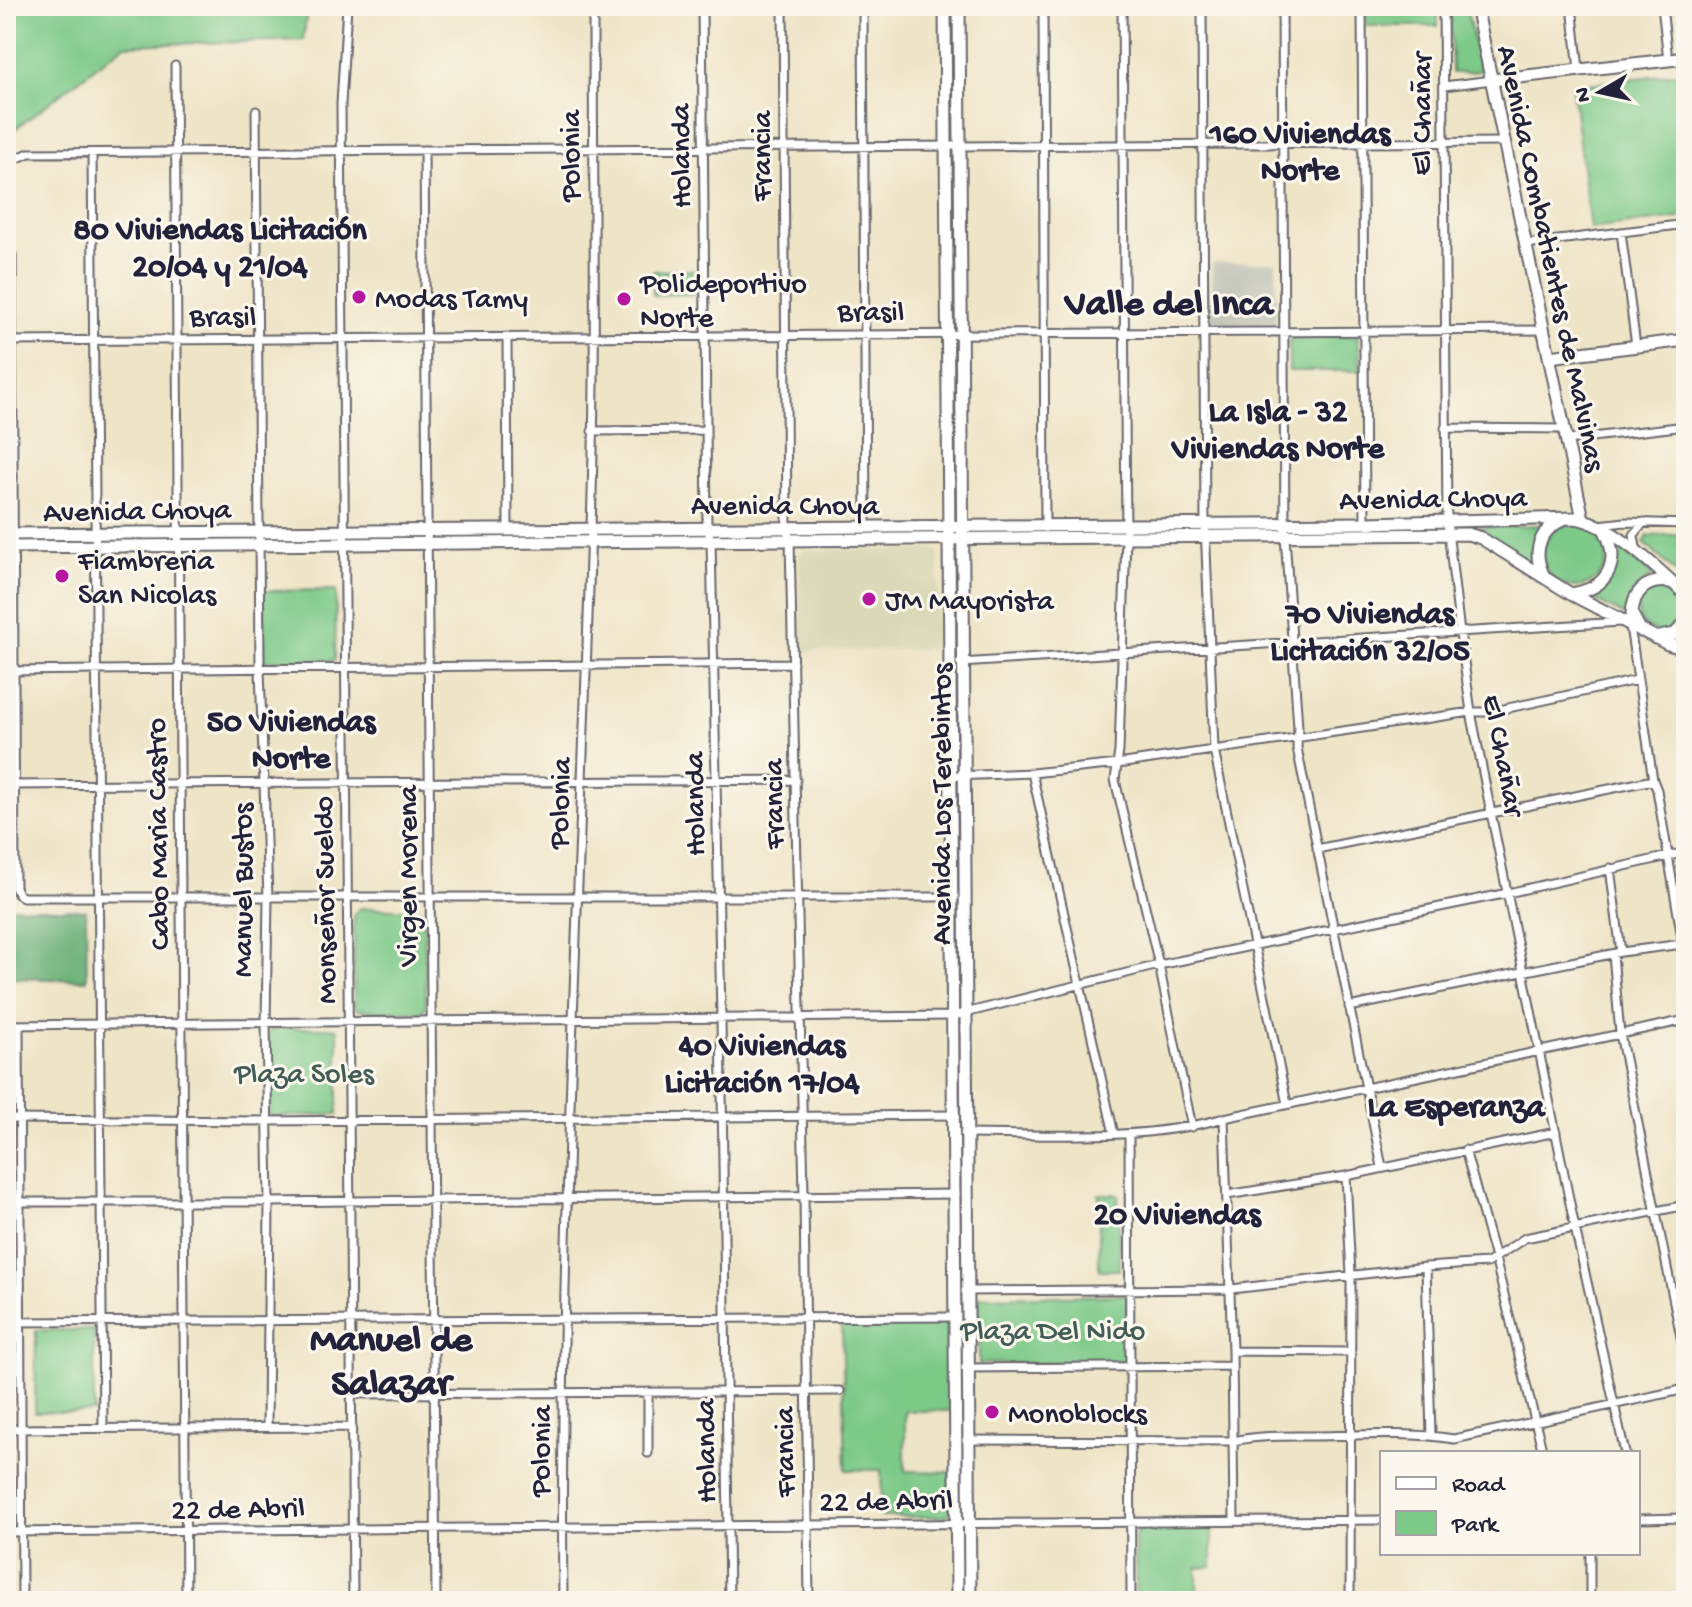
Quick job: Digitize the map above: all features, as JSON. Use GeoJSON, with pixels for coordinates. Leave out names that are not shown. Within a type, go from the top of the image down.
{"type":"FeatureCollection","features":[{"type":"Feature","properties":{"kind":"main road","name":"Avenida Los Terebintos"},"geometry":{"type":"LineString","coordinates":[[945,6],[957,1601]]}},
{"type":"Feature","properties":{"kind":"main road","name":"Avenida Los Terebintos"},"geometry":{"type":"LineString","coordinates":[[959,6],[970,1601]]}},
{"type":"Feature","properties":{"kind":"main road","name":"Avenida Combatientes de Malvinas"},"geometry":{"type":"LineString","coordinates":[[1476,6],[1583,519]]}},
{"type":"Feature","properties":{"kind":"main road"},"geometry":{"type":"LineString","coordinates":[[1492,80],[1686,58]]}},
{"type":"Feature","properties":{"kind":"main road"},"geometry":{"type":"LineString","coordinates":[[1549,357],[1686,340]]}},
{"type":"Feature","properties":{"kind":"main road"},"geometry":{"type":"LineString","coordinates":[[1685,595],[1638,554],[1583,519],[1565,519],[1553,525],[1538,545],[1538,564],[1545,579],[1654,638],[1675,646],[1686,644]]}},
{"type":"Feature","properties":{"kind":"main road","name":"Avenida Choya"},"geometry":{"type":"LineString","coordinates":[[10,540],[1448,528],[1565,519]]}},
{"type":"Feature","properties":{"kind":"main road","name":"Avenida Choya"},"geometry":{"type":"LineString","coordinates":[[789,534],[866,527],[949,533]]}},
{"type":"Feature","properties":{"kind":"main road","name":"Avenida Choya"},"geometry":{"type":"LineString","coordinates":[[1448,528],[1481,538],[1545,579]]}},
{"type":"Feature","properties":{"kind":"main road"},"geometry":{"type":"LineString","coordinates":[[1571,594],[1585,592],[1606,577],[1612,552],[1601,528]]}},
{"type":"Feature","properties":{"kind":"main road","name":"Avenida Choya"},"geometry":{"type":"LineString","coordinates":[[428,536],[508,530],[591,535]]}},
{"type":"Feature","properties":{"kind":"main road"},"geometry":{"type":"LineString","coordinates":[[1631,627],[1636,595],[1651,583],[1671,582]]}},
{"type":"Feature","properties":{"kind":"main road"},"geometry":{"type":"LineString","coordinates":[[1654,638],[1675,634],[1686,622]]}},
{"type":"Feature","properties":{"kind":"street","name":"Monseñor Sueldo"},"geometry":{"type":"LineString","coordinates":[[347,6],[341,151],[353,1601]]}},
{"type":"Feature","properties":{"kind":"street","name":"Polonia"},"geometry":{"type":"LineString","coordinates":[[563,1601],[569,1198],[591,535],[593,6]]}},
{"type":"Feature","properties":{"kind":"street","name":"Holanda"},"geometry":{"type":"LineString","coordinates":[[702,6],[706,430],[719,898],[729,1601]]}},
{"type":"Feature","properties":{"kind":"street","name":"Francia"},"geometry":{"type":"LineString","coordinates":[[783,6],[785,335],[803,1116],[809,1601]]}},
{"type":"Feature","properties":{"kind":"street"},"geometry":{"type":"LineString","coordinates":[[863,6],[866,527]]}},
{"type":"Feature","properties":{"kind":"street"},"geometry":{"type":"LineString","coordinates":[[1043,6],[1045,532]]}},
{"type":"Feature","properties":{"kind":"street"},"geometry":{"type":"LineString","coordinates":[[1122,6],[1126,531],[1123,654],[1115,780],[1159,965],[1192,1127]]}},
{"type":"Feature","properties":{"kind":"street"},"geometry":{"type":"LineString","coordinates":[[1202,6],[1206,530],[1214,750],[1287,1104]]}},
{"type":"Feature","properties":{"kind":"street"},"geometry":{"type":"LineString","coordinates":[[1282,6],[1286,530],[1297,748],[1382,1167]]}},
{"type":"Feature","properties":{"kind":"street"},"geometry":{"type":"LineString","coordinates":[[1362,6],[1365,529]]}},
{"type":"Feature","properties":{"kind":"street","name":"El Chañar"},"geometry":{"type":"LineString","coordinates":[[1443,6],[1445,428],[1448,528],[1460,633],[1471,712],[1491,813],[1575,1228],[1625,1451]]}},
{"type":"Feature","properties":{"kind":"street"},"geometry":{"type":"LineString","coordinates":[[1572,6],[1579,70]]}},
{"type":"Feature","properties":{"kind":"street"},"geometry":{"type":"LineString","coordinates":[[1662,6],[1668,60]]}},
{"type":"Feature","properties":{"kind":"street","name":"Cabo Maria Castro"},"geometry":{"type":"LineString","coordinates":[[175,66],[186,1601]]}},
{"type":"Feature","properties":{"kind":"street"},"geometry":{"type":"LineString","coordinates":[[1444,86],[1492,80]]}},
{"type":"Feature","properties":{"kind":"street","name":"Manuel Bustos"},"geometry":{"type":"LineString","coordinates":[[256,111],[260,670],[268,898],[267,1427]]}},
{"type":"Feature","properties":{"kind":"street"},"geometry":{"type":"LineString","coordinates":[[18,158],[29,153],[1504,142]]}},
{"type":"Feature","properties":{"kind":"street","name":"Virgen Morena"},"geometry":{"type":"LineString","coordinates":[[424,150],[436,1601]]}},
{"type":"Feature","properties":{"kind":"street"},"geometry":{"type":"LineString","coordinates":[[92,153],[103,1428]]}},
{"type":"Feature","properties":{"kind":"street"},"geometry":{"type":"LineString","coordinates":[[1526,244],[1686,224]]}},
{"type":"Feature","properties":{"kind":"street"},"geometry":{"type":"LineString","coordinates":[[1621,232],[1636,346]]}},
{"type":"Feature","properties":{"kind":"street"},"geometry":{"type":"LineString","coordinates":[[12,255],[9,341],[10,785],[15,887],[18,894],[23,897],[97,898],[965,898]]}},
{"type":"Feature","properties":{"kind":"street","name":"Brasil"},"geometry":{"type":"LineString","coordinates":[[9,341],[1543,330]]}},
{"type":"Feature","properties":{"kind":"street"},"geometry":{"type":"LineString","coordinates":[[507,337],[508,530]]}},
{"type":"Feature","properties":{"kind":"street"},"geometry":{"type":"LineString","coordinates":[[1445,428],[1565,434],[1686,426]]}},
{"type":"Feature","properties":{"kind":"street"},"geometry":{"type":"LineString","coordinates":[[592,431],[706,430]]}},
{"type":"Feature","properties":{"kind":"street"},"geometry":{"type":"LineString","coordinates":[[1638,554],[1634,535],[1644,522]]}},
{"type":"Feature","properties":{"kind":"street"},"geometry":{"type":"LineString","coordinates":[[1601,528],[1644,522],[1686,524]]}},
{"type":"Feature","properties":{"kind":"street"},"geometry":{"type":"LineString","coordinates":[[950,663],[1460,633],[1631,627],[1653,780],[1686,956]]}},
{"type":"Feature","properties":{"kind":"street"},"geometry":{"type":"LineString","coordinates":[[10,671],[793,663]]}},
{"type":"Feature","properties":{"kind":"street"},"geometry":{"type":"LineString","coordinates":[[951,776],[1032,773],[1118,764],[1471,712],[1490,712],[1637,680]]}},
{"type":"Feature","properties":{"kind":"street"},"geometry":{"type":"LineString","coordinates":[[1032,773],[1114,1134]]}},
{"type":"Feature","properties":{"kind":"street"},"geometry":{"type":"LineString","coordinates":[[10,785],[796,780]]}},
{"type":"Feature","properties":{"kind":"street"},"geometry":{"type":"LineString","coordinates":[[1317,849],[1653,780]]}},
{"type":"Feature","properties":{"kind":"street"},"geometry":{"type":"LineString","coordinates":[[6,1025],[953,1016],[1159,965],[1508,893],[1686,852]]}},
{"type":"Feature","properties":{"kind":"street"},"geometry":{"type":"LineString","coordinates":[[1610,868],[1620,1034],[1686,1362]]}},
{"type":"Feature","properties":{"kind":"street"},"geometry":{"type":"LineString","coordinates":[[1349,1007],[1617,953],[1683,944]]}},
{"type":"Feature","properties":{"kind":"street"},"geometry":{"type":"LineString","coordinates":[[954,1134],[1129,1134],[1192,1127],[1686,1020]]}},
{"type":"Feature","properties":{"kind":"street"},"geometry":{"type":"LineString","coordinates":[[19,1025],[22,1601]]}},
{"type":"Feature","properties":{"kind":"street"},"geometry":{"type":"LineString","coordinates":[[6,1119],[266,1121],[967,1115]]}},
{"type":"Feature","properties":{"kind":"street"},"geometry":{"type":"LineString","coordinates":[[1224,1118],[1231,1289],[1234,1521]]}},
{"type":"Feature","properties":{"kind":"street"},"geometry":{"type":"LineString","coordinates":[[1227,1195],[1346,1176],[1556,1132]]}},
{"type":"Feature","properties":{"kind":"street"},"geometry":{"type":"LineString","coordinates":[[1129,1134],[1131,1601]]}},
{"type":"Feature","properties":{"kind":"street"},"geometry":{"type":"LineString","coordinates":[[1465,1150],[1542,1451]]}},
{"type":"Feature","properties":{"kind":"street"},"geometry":{"type":"LineString","coordinates":[[1346,1176],[1351,1275],[1350,1601]]}},
{"type":"Feature","properties":{"kind":"street"},"geometry":{"type":"LineString","coordinates":[[6,1202],[967,1194]]}},
{"type":"Feature","properties":{"kind":"street"},"geometry":{"type":"LineString","coordinates":[[955,1291],[1231,1289],[1487,1263],[1525,1238],[1686,1205]]}},
{"type":"Feature","properties":{"kind":"street"},"geometry":{"type":"LineString","coordinates":[[1426,1267],[1431,1435]]}},
{"type":"Feature","properties":{"kind":"street"},"geometry":{"type":"LineString","coordinates":[[6,1322],[955,1317]]}},
{"type":"Feature","properties":{"kind":"street"},"geometry":{"type":"LineString","coordinates":[[1232,1351],[1350,1352]]}},
{"type":"Feature","properties":{"kind":"street"},"geometry":{"type":"LineString","coordinates":[[955,1368],[1232,1366]]}},
{"type":"Feature","properties":{"kind":"street"},"geometry":{"type":"LineString","coordinates":[[956,1440],[1233,1441],[1250,1437],[1350,1435],[1431,1435],[1454,1439],[1686,1389]]}},
{"type":"Feature","properties":{"kind":"street"},"geometry":{"type":"LineString","coordinates":[[351,1394],[840,1391]]}},
{"type":"Feature","properties":{"kind":"street"},"geometry":{"type":"LineString","coordinates":[[648,1392],[648,1453]]}},
{"type":"Feature","properties":{"kind":"street"},"geometry":{"type":"LineString","coordinates":[[6,1429],[351,1427]]}},
{"type":"Feature","properties":{"kind":"street"},"geometry":{"type":"LineString","coordinates":[[1640,1516],[1685,1518],[1685,1601]]}},
{"type":"Feature","properties":{"kind":"street","name":"22 de Abril"},"geometry":{"type":"LineString","coordinates":[[6,1532],[1380,1520]]}},
{"type":"Feature","properties":{"kind":"street"},"geometry":{"type":"LineString","coordinates":[[1590,1555],[1590,1601]]}},
{"type":"Feature","properties":{"kind":"shaded area"},"geometry":{"type":"Polygon","coordinates":[[[1276,262],[1276,320],[1272,324],[1216,324],[1212,321],[1212,263],[1276,262]]]}},
{"type":"Feature","properties":{"kind":"shaded area","name":"JM Mayorista"},"geometry":{"type":"Polygon","coordinates":[[[935,549],[939,552],[938,644],[933,649],[805,651],[801,646],[799,554],[804,550],[935,549]]]}},
{"type":"Feature","properties":{"kind":"green space"},"geometry":{"type":"Polygon","coordinates":[[[6,6],[308,6],[303,40],[124,45],[6,136],[6,6]]]}},
{"type":"Feature","properties":{"kind":"green space"},"geometry":{"type":"Polygon","coordinates":[[[1366,6],[1438,6],[1438,26],[1366,26],[1366,6]]]}},
{"type":"Feature","properties":{"kind":"green space"},"geometry":{"type":"Polygon","coordinates":[[[1450,6],[1466,6],[1480,71],[1452,73],[1450,6]]]}},
{"type":"Feature","properties":{"kind":"green space"},"geometry":{"type":"Polygon","coordinates":[[[1686,72],[1686,217],[1590,229],[1572,86],[1686,72]]]}},
{"type":"Feature","properties":{"kind":"green space"},"geometry":{"type":"Polygon","coordinates":[[[693,270],[694,294],[653,295],[653,271],[693,270]]]}},
{"type":"Feature","properties":{"kind":"green space"},"geometry":{"type":"Polygon","coordinates":[[[1295,335],[1358,336],[1361,371],[1289,371],[1289,342],[1295,335]]]}},
{"type":"Feature","properties":{"kind":"green space"},"geometry":{"type":"Polygon","coordinates":[[[1575,523],[1598,532],[1607,555],[1598,578],[1575,587],[1552,578],[1543,555],[1552,532],[1575,523]]]}},
{"type":"Feature","properties":{"kind":"green space"},"geometry":{"type":"Polygon","coordinates":[[[1543,525],[1533,546],[1531,565],[1461,528],[1543,525]]]}},
{"type":"Feature","properties":{"kind":"green space"},"geometry":{"type":"Polygon","coordinates":[[[1686,534],[1686,582],[1644,543],[1648,536],[1686,534]]]}},
{"type":"Feature","properties":{"kind":"green space"},"geometry":{"type":"Polygon","coordinates":[[[1619,548],[1653,575],[1630,596],[1627,617],[1587,596],[1607,582],[1619,548]]]}},
{"type":"Feature","properties":{"kind":"green space"},"geometry":{"type":"Polygon","coordinates":[[[1660,588],[1676,594],[1682,610],[1676,626],[1660,632],[1644,626],[1638,610],[1644,594],[1660,588]]]}},
{"type":"Feature","properties":{"kind":"green space"},"geometry":{"type":"Polygon","coordinates":[[[336,590],[335,660],[265,661],[263,591],[336,590]]]}},
{"type":"Feature","properties":{"kind":"green space"},"geometry":{"type":"Polygon","coordinates":[[[6,849],[9,907],[86,910],[87,980],[6,978],[6,849]]]}},
{"type":"Feature","properties":{"kind":"green space"},"geometry":{"type":"Polygon","coordinates":[[[360,908],[424,910],[426,1006],[422,1012],[357,1010],[354,1005],[354,914],[360,908]]]}},
{"type":"Feature","properties":{"kind":"green space","name":"Plaza Soles"},"geometry":{"type":"Polygon","coordinates":[[[277,1028],[338,1030],[338,1114],[270,1115],[267,1035],[277,1028]]]}},
{"type":"Feature","properties":{"kind":"green space"},"geometry":{"type":"Polygon","coordinates":[[[1099,1194],[1118,1194],[1119,1270],[1099,1270],[1099,1194]]]}},
{"type":"Feature","properties":{"kind":"green space","name":"Plaza Del Nido"},"geometry":{"type":"Polygon","coordinates":[[[1127,1295],[1128,1362],[979,1364],[978,1297],[1127,1295]]]}},
{"type":"Feature","properties":{"kind":"green space"},"geometry":{"type":"Polygon","coordinates":[[[942,1322],[949,1331],[950,1411],[905,1411],[905,1471],[950,1472],[951,1511],[942,1517],[882,1517],[881,1470],[846,1470],[842,1324],[942,1322]]]}},
{"type":"Feature","properties":{"kind":"green space"},"geometry":{"type":"Polygon","coordinates":[[[36,1330],[94,1330],[94,1412],[35,1412],[36,1330]]]}},
{"type":"Feature","properties":{"kind":"green space"},"geometry":{"type":"Polygon","coordinates":[[[1142,1529],[1212,1529],[1212,1567],[1197,1568],[1197,1601],[1136,1601],[1135,1536],[1142,1529]]]}},
{"type":"Feature","properties":{"kind":"place","name":"Modas Tamy"},"geometry":{"type":"Point","coordinates":[359,297]}},
{"type":"Feature","properties":{"kind":"place","name":"Polideportivo Norte"},"geometry":{"type":"Point","coordinates":[624,299]}},
{"type":"Feature","properties":{"kind":"place","name":"Fiambreria San Nicolas"},"geometry":{"type":"Point","coordinates":[62,576]}},
{"type":"Feature","properties":{"kind":"place","name":"JM Mayorista"},"geometry":{"type":"Point","coordinates":[869,599]}},
{"type":"Feature","properties":{"kind":"place","name":"Monoblocks"},"geometry":{"type":"Point","coordinates":[992,1412]}},
{"type":"Feature","properties":{"kind":"district","name":"160 Viviendas Norte"},"geometry":{"type":"Point","coordinates":[1300,150]}},
{"type":"Feature","properties":{"kind":"district","name":"80 Viviendas Licitación 20/04 y 21/04"},"geometry":{"type":"Point","coordinates":[220,246]}},
{"type":"Feature","properties":{"kind":"district","name":"Valle del Inca"},"geometry":{"type":"Point","coordinates":[1169,300]}},
{"type":"Feature","properties":{"kind":"district","name":"La Isla - 32 Viviendas Norte"},"geometry":{"type":"Point","coordinates":[1278,428]}},
{"type":"Feature","properties":{"kind":"district","name":"70 Viviendas Licitación 32/05"},"geometry":{"type":"Point","coordinates":[1370,630]}},
{"type":"Feature","properties":{"kind":"district","name":"50 Viviendas Norte"},"geometry":{"type":"Point","coordinates":[291,738]}},
{"type":"Feature","properties":{"kind":"district","name":"40 Viviendas Licitación 17/04"},"geometry":{"type":"Point","coordinates":[762,1062]}},
{"type":"Feature","properties":{"kind":"district","name":"La Esperanza"},"geometry":{"type":"Point","coordinates":[1456,1104]}},
{"type":"Feature","properties":{"kind":"district","name":"20 Viviendas"},"geometry":{"type":"Point","coordinates":[1177,1212]}},
{"type":"Feature","properties":{"kind":"district","name":"Manuel de Salazar"},"geometry":{"type":"Point","coordinates":[391,1358]}}]}
